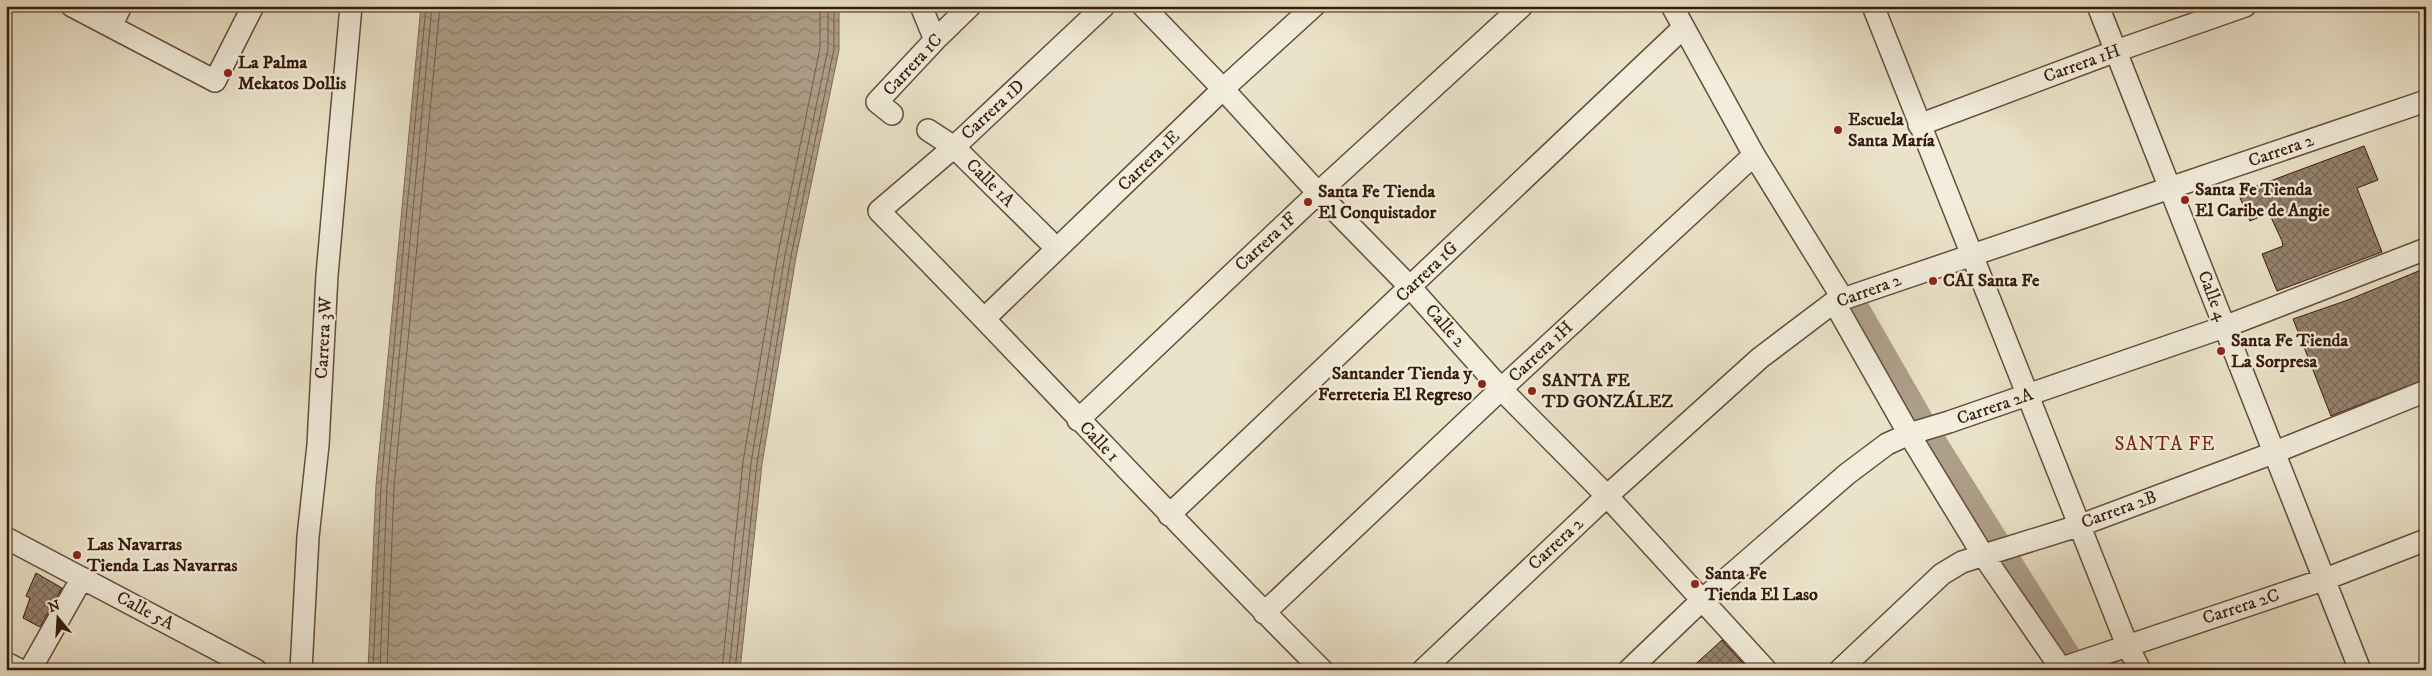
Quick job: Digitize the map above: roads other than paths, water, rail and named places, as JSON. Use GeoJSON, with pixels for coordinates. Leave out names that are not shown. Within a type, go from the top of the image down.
{"type":"FeatureCollection","features":[{"type":"Feature","properties":{"kind":"street"},"geometry":{"type":"LineString","coordinates":[[72,6],[215,81],[253,6]]}},
{"type":"Feature","properties":{"kind":"street"},"geometry":{"type":"LineString","coordinates":[[111,26],[121,6]]}},
{"type":"Feature","properties":{"kind":"street","name":"Carrera 3W"},"geometry":{"type":"LineString","coordinates":[[301,670],[308,537],[318,445],[328,275],[351,6]]}},
{"type":"Feature","properties":{"kind":"street"},"geometry":{"type":"LineString","coordinates":[[921,6],[935,40]]}},
{"type":"Feature","properties":{"kind":"street","name":"Carrera 1C"},"geometry":{"type":"LineString","coordinates":[[884,108],[935,40],[970,6]]}},
{"type":"Feature","properties":{"kind":"street","name":"Carrera 1D"},"geometry":{"type":"LineString","coordinates":[[879,211],[954,147],[1104,6]]}},
{"type":"Feature","properties":{"kind":"street","name":"Calle 2"},"geometry":{"type":"LineString","coordinates":[[1143,6],[1223,89],[1318,193],[1411,288],[1501,388],[1607,496],[1766,670]]}},
{"type":"Feature","properties":{"kind":"street","name":"Carrera 1E"},"geometry":{"type":"LineString","coordinates":[[985,318],[1223,89],[1314,6]]}},
{"type":"Feature","properties":{"kind":"street","name":"Carrera 1F"},"geometry":{"type":"LineString","coordinates":[[1078,420],[1318,193],[1522,6]]}},
{"type":"Feature","properties":{"kind":"street"},"geometry":{"type":"LineString","coordinates":[[1672,6],[1754,155],[1844,298],[1913,432],[1987,553],[2061,668]]}},
{"type":"Feature","properties":{"kind":"street"},"geometry":{"type":"LineString","coordinates":[[1873,6],[1970,254],[2081,525],[2127,645],[2140,670]]}},
{"type":"Feature","properties":{"kind":"street","name":"Calle 4"},"geometry":{"type":"LineString","coordinates":[[2098,6],[2360,670]]}},
{"type":"Feature","properties":{"kind":"street","name":"Carrera 1H"},"geometry":{"type":"LineString","coordinates":[[1919,125],[2116,51],[2245,6]]}},
{"type":"Feature","properties":{"kind":"street","name":"Carrera 1G"},"geometry":{"type":"LineString","coordinates":[[1170,515],[1683,28]]}},
{"type":"Feature","properties":{"kind":"street","name":"Carrera 2"},"geometry":{"type":"LineString","coordinates":[[1423,670],[1607,496],[1760,358],[1844,298],[2426,101]]}},
{"type":"Feature","properties":{"kind":"street","name":"Calle 1A"},"geometry":{"type":"LineString","coordinates":[[928,130],[954,147],[1048,240]]}},
{"type":"Feature","properties":{"kind":"street","name":"Carrera 1H"},"geometry":{"type":"LineString","coordinates":[[1264,613],[1501,388],[1754,155]]}},
{"type":"Feature","properties":{"kind":"street","name":"Calle 1"},"geometry":{"type":"LineString","coordinates":[[879,211],[985,318],[1078,420],[1264,613],[1322,670]]}},
{"type":"Feature","properties":{"kind":"street","name":"Carrera 2A"},"geometry":{"type":"LineString","coordinates":[[1628,670],[1701,601],[1846,474],[1887,444],[1913,432],[2029,395],[2224,327],[2426,249]]}},
{"type":"Feature","properties":{"kind":"street","name":"Carrera 2B"},"geometry":{"type":"LineString","coordinates":[[1840,670],[1942,574],[1962,562],[2081,525],[2273,453],[2426,391]]}},
{"type":"Feature","properties":{"kind":"street","name":"Calle 5A"},"geometry":{"type":"LineString","coordinates":[[6,538],[256,670]]}},
{"type":"Feature","properties":{"kind":"street","name":"Carrera 2C"},"geometry":{"type":"LineString","coordinates":[[2061,668],[2323,580],[2426,540]]}},
{"type":"Feature","properties":{"kind":"street"},"geometry":{"type":"LineString","coordinates":[[30,670],[82,578]]}},
{"type":"Feature","properties":{"kind":"street"},"geometry":{"type":"LineString","coordinates":[[6,662],[20,670]]}},
{"type":"Feature","properties":{"kind":"water"},"geometry":{"type":"Polygon","coordinates":[[[421,6],[839,6],[839,50],[796,257],[762,464],[740,670],[368,670],[376,485],[421,6]]]}},
{"type":"Feature","properties":{"kind":"waterway"},"geometry":{"type":"LineString","coordinates":[[1855,300],[1929,429],[2080,670]]}},
{"type":"Feature","properties":{"kind":"place","name":"La Palma Mekatos Dollis"},"geometry":{"type":"Point","coordinates":[228,73]}},
{"type":"Feature","properties":{"kind":"place","name":"Escuela Santa María"},"geometry":{"type":"Point","coordinates":[1838,130]}},
{"type":"Feature","properties":{"kind":"place","name":"Santa Fe Tienda El Caribe de Angie"},"geometry":{"type":"Point","coordinates":[2185,200]}},
{"type":"Feature","properties":{"kind":"place","name":"Santa Fe Tienda El Conquistador"},"geometry":{"type":"Point","coordinates":[1308,202]}},
{"type":"Feature","properties":{"kind":"place","name":"CAI Santa Fe"},"geometry":{"type":"Point","coordinates":[1933,281]}},
{"type":"Feature","properties":{"kind":"place","name":"Santa Fe Tienda La Sorpresa"},"geometry":{"type":"Point","coordinates":[2221,351]}},
{"type":"Feature","properties":{"kind":"place","name":"Santander Tienda y Ferreteria El Regreso"},"geometry":{"type":"Point","coordinates":[1482,384]}},
{"type":"Feature","properties":{"kind":"place","name":"SANTA FE TD GONZÁLEZ"},"geometry":{"type":"Point","coordinates":[1532,391]}},
{"type":"Feature","properties":{"kind":"place","name":"Las Navarras Tienda Las Navarras"},"geometry":{"type":"Point","coordinates":[77,555]}},
{"type":"Feature","properties":{"kind":"place","name":"Santa Fe Tienda El Laso"},"geometry":{"type":"Point","coordinates":[1695,584]}},
{"type":"Feature","properties":{"kind":"district","name":"SANTA FE"},"geometry":{"type":"Point","coordinates":[2165,444]}}]}
